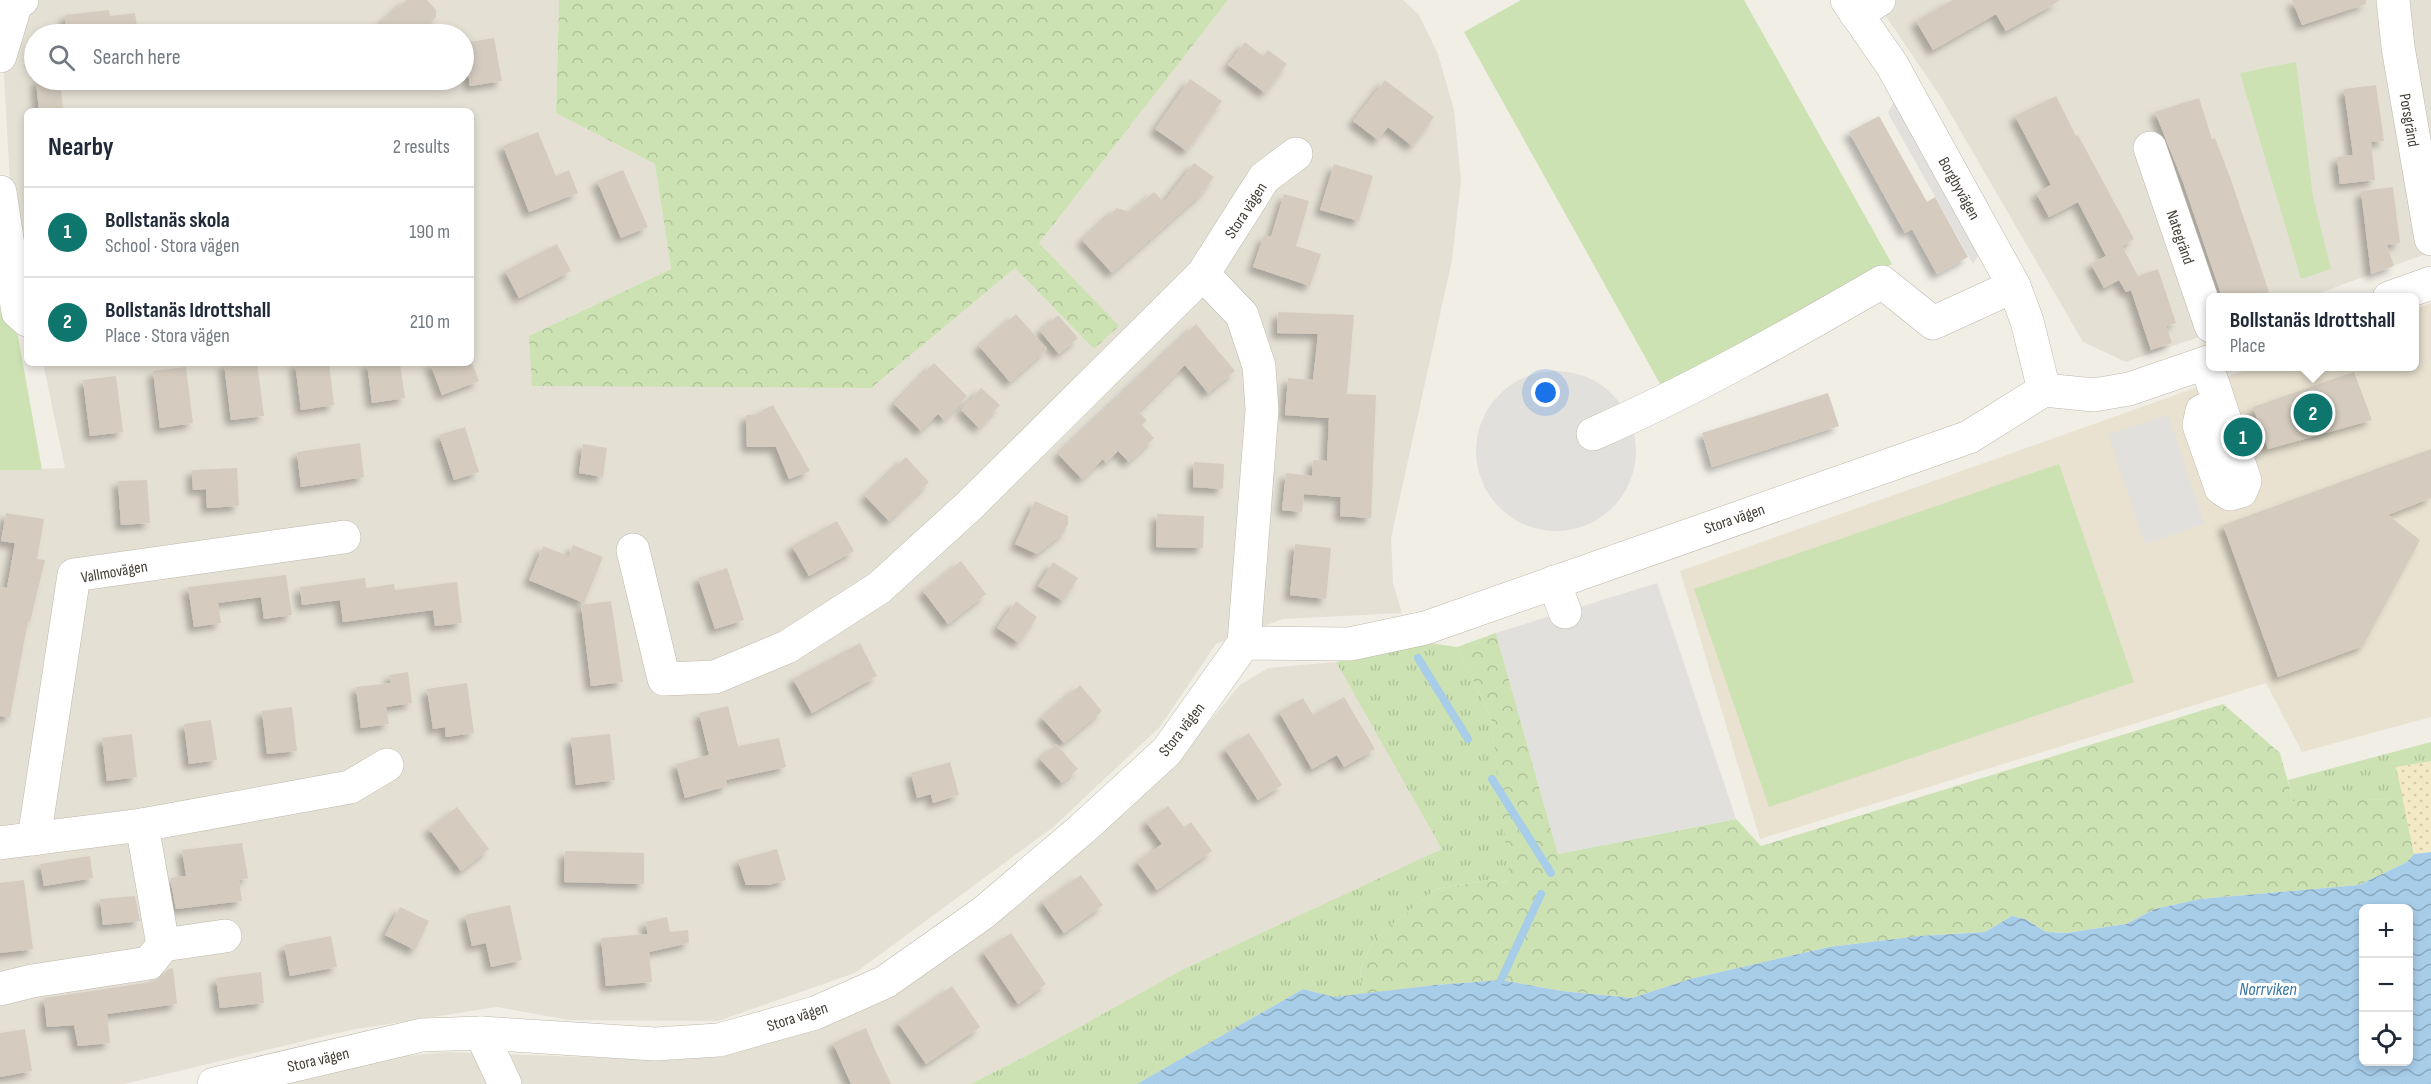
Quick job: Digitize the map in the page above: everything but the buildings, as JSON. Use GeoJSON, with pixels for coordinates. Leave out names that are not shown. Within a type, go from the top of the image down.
{"type":"FeatureCollection","features":[{"type":"Feature","properties":{"kind":"street"},"geometry":{"type":"LineString","coordinates":[[0,56],[16,3],[22,0]]}},
{"type":"Feature","properties":{"kind":"street","name":"Porsgränd"},"geometry":{"type":"LineString","coordinates":[[2393,0],[2398,47],[2431,238]]}},
{"type":"Feature","properties":{"kind":"street","name":"Borgbyvägen"},"geometry":{"type":"LineString","coordinates":[[1861,5],[2014,286],[2027,321],[2044,390]]}},
{"type":"Feature","properties":{"kind":"street","name":"Nategränd"},"geometry":{"type":"LineString","coordinates":[[2150,148],[2206,311]]}},
{"type":"Feature","properties":{"kind":"street","name":"Stora vägen"},"geometry":{"type":"LineString","coordinates":[[633,550],[664,679],[715,677],[787,647],[879,588],[970,505],[1203,274],[1264,178],[1296,154]]}},
{"type":"Feature","properties":{"kind":"street"},"geometry":{"type":"LineString","coordinates":[[0,192],[18,312],[24,317]]}},
{"type":"Feature","properties":{"kind":"street"},"geometry":{"type":"LineString","coordinates":[[1203,274],[1242,315],[1260,366],[1262,410],[1244,643]]}},
{"type":"Feature","properties":{"kind":"street"},"geometry":{"type":"LineString","coordinates":[[1593,434],[1664,403],[1882,282],[1933,323],[2014,286]]}},
{"type":"Feature","properties":{"kind":"street"},"geometry":{"type":"LineString","coordinates":[[2401,293],[2431,283]]}},
{"type":"Feature","properties":{"kind":"street"},"geometry":{"type":"LineString","coordinates":[[2044,390],[2094,395],[2129,389],[2206,363]]}},
{"type":"Feature","properties":{"kind":"street"},"geometry":{"type":"LineString","coordinates":[[2211,371],[2218,404]]}},
{"type":"Feature","properties":{"kind":"street","name":"Stora vägen"},"geometry":{"type":"LineString","coordinates":[[214,1084],[422,1035],[481,1033],[655,1044],[719,1040],[815,1013],[885,982],[983,913],[1082,829],[1167,751],[1244,643],[1350,644],[1425,628],[1969,436],[2044,390]]}},
{"type":"Feature","properties":{"kind":"street","name":"Vallmovägen"},"geometry":{"type":"LineString","coordinates":[[34,839],[74,575],[345,537]]}},
{"type":"Feature","properties":{"kind":"street"},"geometry":{"type":"LineString","coordinates":[[1554,582],[1565,612]]}},
{"type":"Feature","properties":{"kind":"street"},"geometry":{"type":"LineString","coordinates":[[0,843],[142,825],[350,787],[387,765]]}},
{"type":"Feature","properties":{"kind":"street"},"geometry":{"type":"LineString","coordinates":[[142,825],[163,945]]}},
{"type":"Feature","properties":{"kind":"street"},"geometry":{"type":"LineString","coordinates":[[0,989],[32,981],[149,963],[163,945],[225,936]]}},
{"type":"Feature","properties":{"kind":"street"},"geometry":{"type":"LineString","coordinates":[[481,1033],[505,1084]]}},
{"type":"Feature","properties":{"kind":"shaded area"},"geometry":{"type":"Polygon","coordinates":[[[0,0],[559,0],[556,113],[655,164],[671,269],[529,336],[871,388],[1015,268],[1094,349],[1118,326],[1039,243],[1228,0],[1403,0],[1419,15],[1438,54],[1454,110],[1461,181],[1452,260],[1391,538],[1393,583],[1402,613],[1283,619],[1216,644],[1159,728],[1052,828],[855,973],[718,1021],[569,1020],[497,1007],[350,1030],[124,1084],[0,1084],[0,470],[65,468],[44,366],[474,366],[474,108],[24,108],[24,266],[10,183],[0,0]]]}},
{"type":"Feature","properties":{"kind":"shaded area"},"geometry":{"type":"Polygon","coordinates":[[[1875,0],[2431,0],[2431,252],[2320,293],[2206,293],[2206,335],[2126,362],[2083,342],[1942,99],[1875,0]]]}},
{"type":"Feature","properties":{"kind":"shaded area"},"geometry":{"type":"Polygon","coordinates":[[[1896,97],[1983,248],[1973,264],[1888,113],[1896,97]]]}},
{"type":"Feature","properties":{"kind":"shaded area"},"geometry":{"type":"Polygon","coordinates":[[[2431,303],[2431,717],[2302,752],[2266,683],[1760,839],[1680,571],[2243,371],[2419,371],[2419,308],[2431,303]]]}},
{"type":"Feature","properties":{"kind":"shaded area"},"geometry":{"type":"Polygon","coordinates":[[[1556,371],[1572,372],[1587,377],[1601,384],[1613,394],[1623,406],[1630,420],[1635,435],[1635,467],[1630,482],[1623,496],[1613,508],[1601,518],[1587,525],[1572,530],[1556,531],[1540,530],[1525,525],[1511,518],[1499,508],[1489,496],[1482,482],[1477,467],[1476,451],[1477,435],[1482,420],[1489,406],[1499,394],[1511,384],[1525,377],[1540,372],[1556,371]]]}},
{"type":"Feature","properties":{"kind":"shaded area"},"geometry":{"type":"Polygon","coordinates":[[[2168,415],[2204,524],[2145,544],[2108,435],[2168,415]]]}},
{"type":"Feature","properties":{"kind":"shaded area"},"geometry":{"type":"Polygon","coordinates":[[[1657,583],[1736,819],[1558,854],[1496,633],[1657,583]]]}},
{"type":"Feature","properties":{"kind":"shaded area"},"geometry":{"type":"Polygon","coordinates":[[[1336,662],[1443,849],[1184,969],[971,1084],[279,1084],[383,1058],[449,1052],[659,1060],[819,1027],[1169,770],[1240,685],[1268,668],[1336,662]]]}},
{"type":"Feature","properties":{"kind":"green space"},"geometry":{"type":"Polygon","coordinates":[[[559,0],[1228,0],[1039,243],[1119,326],[1094,349],[1015,268],[871,388],[532,386],[529,336],[671,269],[655,164],[556,113],[559,0]]]}},
{"type":"Feature","properties":{"kind":"green space"},"geometry":{"type":"Polygon","coordinates":[[[1521,0],[1744,0],[1892,264],[1664,391],[1464,32],[1521,0]]]}},
{"type":"Feature","properties":{"kind":"green space"},"geometry":{"type":"Polygon","coordinates":[[[2296,62],[2313,197],[2331,269],[2301,279],[2240,73],[2296,62]]]}},
{"type":"Feature","properties":{"kind":"green space"},"geometry":{"type":"Polygon","coordinates":[[[0,310],[18,336],[42,470],[0,470],[0,310]]]}},
{"type":"Feature","properties":{"kind":"green space"},"geometry":{"type":"Polygon","coordinates":[[[2059,464],[2134,682],[1769,807],[1694,589],[2059,464]]]}},
{"type":"Feature","properties":{"kind":"green space"},"geometry":{"type":"Polygon","coordinates":[[[1496,633],[1558,854],[1736,819],[1761,846],[2223,704],[2280,753],[2293,800],[2403,799],[2414,854],[2407,862],[2359,885],[2200,899],[2155,909],[2126,924],[2066,933],[2046,932],[2025,919],[2012,916],[1985,932],[1920,936],[1829,947],[1690,979],[1632,998],[1562,991],[1501,980],[1363,994],[1360,970],[1374,939],[1436,889],[1487,880],[1509,882],[1491,718],[1457,647],[1496,633]]]}},
{"type":"Feature","properties":{"kind":"green space"},"geometry":{"type":"Polygon","coordinates":[[[1430,643],[1457,647],[1491,718],[1510,882],[1487,880],[1436,889],[1374,939],[1360,970],[1363,994],[1334,997],[1303,989],[1137,1084],[971,1084],[1184,969],[1442,849],[1336,662],[1430,643]]]}},
{"type":"Feature","properties":{"kind":"green space"},"geometry":{"type":"Polygon","coordinates":[[[2431,742],[2431,761],[2396,767],[2403,799],[2293,801],[2288,780],[2431,742]]]}},
{"type":"Feature","properties":{"kind":"sand"},"geometry":{"type":"Polygon","coordinates":[[[2431,761],[2431,852],[2414,854],[2396,767],[2431,761]]]}},
{"type":"Feature","properties":{"kind":"water","name":"Norrviken"},"geometry":{"type":"Polygon","coordinates":[[[2431,852],[2431,1084],[1137,1084],[1303,989],[1334,997],[1501,980],[1562,991],[1632,998],[1690,979],[1829,947],[1920,936],[1985,932],[2012,916],[2025,919],[2046,932],[2066,933],[2126,924],[2155,909],[2200,899],[2359,885],[2407,862],[2414,854],[2431,852]]]}},
{"type":"Feature","properties":{"kind":"waterway"},"geometry":{"type":"LineString","coordinates":[[1418,658],[1468,739]]}},
{"type":"Feature","properties":{"kind":"waterway"},"geometry":{"type":"LineString","coordinates":[[1492,779],[1551,873]]}},
{"type":"Feature","properties":{"kind":"waterway"},"geometry":{"type":"LineString","coordinates":[[1501,980],[1541,894]]}},
{"type":"Feature","properties":{"kind":"place","name":"Bollstanäs Idrottshall"},"geometry":{"type":"Point","coordinates":[2313,413]}},
{"type":"Feature","properties":{"kind":"place","name":"Bollstanäs skola"},"geometry":{"type":"Point","coordinates":[2243,437]}}]}
